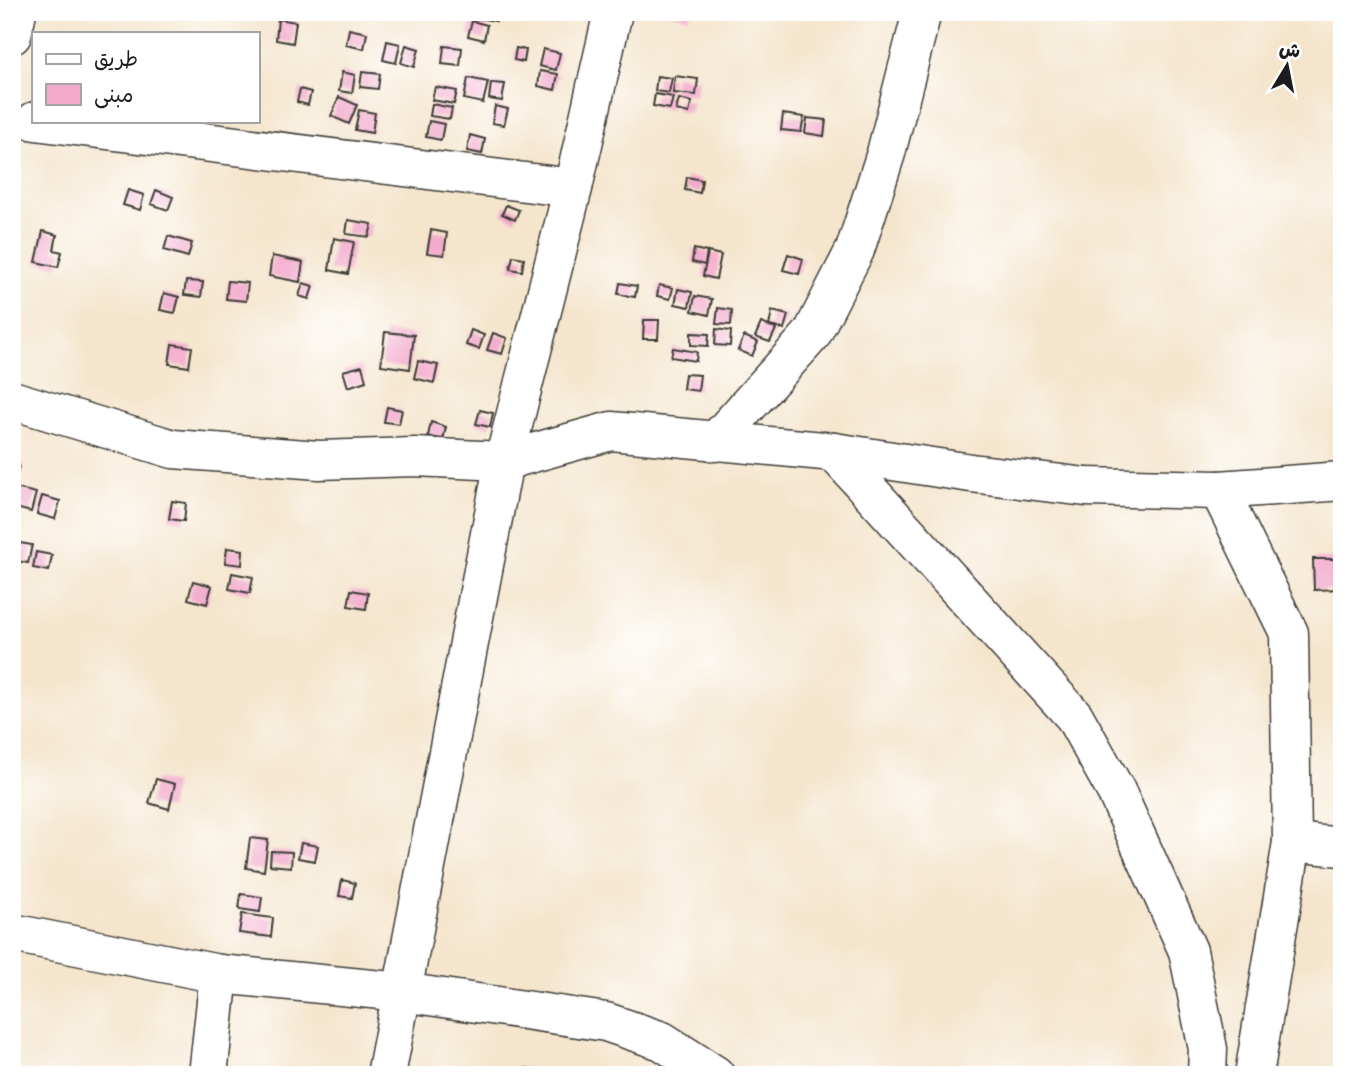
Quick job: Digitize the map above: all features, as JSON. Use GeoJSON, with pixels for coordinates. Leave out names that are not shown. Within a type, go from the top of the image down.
{"type":"FeatureCollection","features":[{"type":"Feature","properties":{"kind":"street"},"geometry":{"type":"LineString","coordinates":[[12,35],[17,12]]}},
{"type":"Feature","properties":{"kind":"street"},"geometry":{"type":"LineString","coordinates":[[386,1075],[504,461],[573,188],[613,12]]}},
{"type":"Feature","properties":{"kind":"street"},"geometry":{"type":"LineString","coordinates":[[715,442],[812,334],[855,250],[886,153],[922,12]]}},
{"type":"Feature","properties":{"kind":"street"},"geometry":{"type":"LineString","coordinates":[[12,118],[32,121]]}},
{"type":"Feature","properties":{"kind":"street"},"geometry":{"type":"LineString","coordinates":[[42,122],[573,188]]}},
{"type":"Feature","properties":{"kind":"street"},"geometry":{"type":"LineString","coordinates":[[12,400],[173,449],[319,460],[414,457],[504,461],[611,431],[834,452],[1086,487],[1219,490],[1342,481]]}},
{"type":"Feature","properties":{"kind":"street"},"geometry":{"type":"LineString","coordinates":[[834,452],[1074,716],[1116,790],[1188,951],[1208,1049],[1207,1075]]}},
{"type":"Feature","properties":{"kind":"street"},"geometry":{"type":"LineString","coordinates":[[1219,490],[1289,633],[1292,842],[1254,1075]]}},
{"type":"Feature","properties":{"kind":"street"},"geometry":{"type":"LineString","coordinates":[[1292,842],[1342,847]]}},
{"type":"Feature","properties":{"kind":"street"},"geometry":{"type":"LineString","coordinates":[[12,933],[219,974],[402,992],[606,1022],[662,1041],[715,1075]]}},
{"type":"Feature","properties":{"kind":"street"},"geometry":{"type":"LineString","coordinates":[[208,1075],[219,974]]}},
{"type":"Feature","properties":{"kind":"building"},"geometry":{"type":"Polygon","coordinates":[[[473,12],[498,12],[496,21],[472,17],[473,12]]]}},
{"type":"Feature","properties":{"kind":"building"},"geometry":{"type":"Polygon","coordinates":[[[666,12],[690,12],[689,18],[666,12]]]}},
{"type":"Feature","properties":{"kind":"building"},"geometry":{"type":"Polygon","coordinates":[[[278,19],[296,22],[293,43],[276,40],[278,19]]]}},
{"type":"Feature","properties":{"kind":"building"},"geometry":{"type":"Polygon","coordinates":[[[472,21],[487,25],[484,40],[468,36],[472,21]]]}},
{"type":"Feature","properties":{"kind":"building"},"geometry":{"type":"Polygon","coordinates":[[[349,29],[367,33],[364,49],[346,45],[349,29]]]}},
{"type":"Feature","properties":{"kind":"building"},"geometry":{"type":"Polygon","coordinates":[[[387,41],[400,44],[396,63],[383,60],[387,41]]]}},
{"type":"Feature","properties":{"kind":"building"},"geometry":{"type":"Polygon","coordinates":[[[406,45],[419,49],[414,67],[401,63],[406,45]]]}},
{"type":"Feature","properties":{"kind":"building"},"geometry":{"type":"Polygon","coordinates":[[[444,46],[462,48],[460,66],[442,64],[444,46]]]}},
{"type":"Feature","properties":{"kind":"building"},"geometry":{"type":"Polygon","coordinates":[[[516,48],[526,50],[524,62],[514,60],[516,48]]]}},
{"type":"Feature","properties":{"kind":"building"},"geometry":{"type":"Polygon","coordinates":[[[543,49],[560,53],[556,70],[539,66],[543,49]]]}},
{"type":"Feature","properties":{"kind":"building"},"geometry":{"type":"Polygon","coordinates":[[[540,71],[558,74],[555,90],[538,86],[540,71]]]}},
{"type":"Feature","properties":{"kind":"building"},"geometry":{"type":"Polygon","coordinates":[[[342,72],[355,75],[352,93],[339,91],[342,72]]]}},
{"type":"Feature","properties":{"kind":"building"},"geometry":{"type":"Polygon","coordinates":[[[362,72],[380,74],[378,89],[360,87],[362,72]]]}},
{"type":"Feature","properties":{"kind":"building"},"geometry":{"type":"Polygon","coordinates":[[[657,76],[672,78],[669,93],[655,91],[657,76]]]}},
{"type":"Feature","properties":{"kind":"building"},"geometry":{"type":"Polygon","coordinates":[[[675,76],[698,79],[696,95],[673,93],[675,76]]]}},
{"type":"Feature","properties":{"kind":"building"},"geometry":{"type":"Polygon","coordinates":[[[468,78],[488,82],[483,103],[464,99],[468,78]]]}},
{"type":"Feature","properties":{"kind":"building"},"geometry":{"type":"Polygon","coordinates":[[[491,83],[505,84],[502,101],[489,99],[491,83]]]}},
{"type":"Feature","properties":{"kind":"building"},"geometry":{"type":"Polygon","coordinates":[[[435,87],[457,91],[454,104],[432,100],[435,87]]]}},
{"type":"Feature","properties":{"kind":"building"},"geometry":{"type":"Polygon","coordinates":[[[300,89],[311,92],[308,105],[297,102],[300,89]]]}},
{"type":"Feature","properties":{"kind":"building"},"geometry":{"type":"Polygon","coordinates":[[[655,94],[673,97],[670,109],[653,106],[655,94]]]}},
{"type":"Feature","properties":{"kind":"building"},"geometry":{"type":"Polygon","coordinates":[[[339,97],[357,105],[349,124],[331,116],[339,97]]]}},
{"type":"Feature","properties":{"kind":"building"},"geometry":{"type":"Polygon","coordinates":[[[679,99],[692,102],[689,113],[676,110],[679,99]]]}},
{"type":"Feature","properties":{"kind":"building"},"geometry":{"type":"Polygon","coordinates":[[[432,104],[452,108],[450,119],[430,116],[432,104]]]}},
{"type":"Feature","properties":{"kind":"building"},"geometry":{"type":"Polygon","coordinates":[[[495,106],[508,109],[504,125],[492,123],[495,106]]]}},
{"type":"Feature","properties":{"kind":"building"},"geometry":{"type":"Polygon","coordinates":[[[359,110],[375,113],[372,133],[355,130],[359,110]]]}},
{"type":"Feature","properties":{"kind":"building"},"geometry":{"type":"Polygon","coordinates":[[[783,114],[804,117],[801,132],[781,130],[783,114]]]}},
{"type":"Feature","properties":{"kind":"building"},"geometry":{"type":"Polygon","coordinates":[[[807,118],[826,120],[824,136],[805,133],[807,118]]]}},
{"type":"Feature","properties":{"kind":"building"},"geometry":{"type":"Polygon","coordinates":[[[429,121],[444,124],[441,140],[426,137],[429,121]]]}},
{"type":"Feature","properties":{"kind":"building"},"geometry":{"type":"Polygon","coordinates":[[[470,135],[485,139],[482,154],[467,151],[470,135]]]}},
{"type":"Feature","properties":{"kind":"building"},"geometry":{"type":"Polygon","coordinates":[[[687,177],[702,180],[700,193],[685,190],[687,177]]]}},
{"type":"Feature","properties":{"kind":"building"},"geometry":{"type":"Polygon","coordinates":[[[128,190],[144,195],[140,210],[123,205],[128,190]]]}},
{"type":"Feature","properties":{"kind":"building"},"geometry":{"type":"Polygon","coordinates":[[[156,190],[173,197],[168,210],[151,204],[156,190]]]}},
{"type":"Feature","properties":{"kind":"building"},"geometry":{"type":"Polygon","coordinates":[[[506,205],[519,210],[515,220],[502,214],[506,205]]]}},
{"type":"Feature","properties":{"kind":"building"},"geometry":{"type":"Polygon","coordinates":[[[348,220],[372,224],[369,237],[346,234],[348,220]]]}},
{"type":"Feature","properties":{"kind":"building"},"geometry":{"type":"Polygon","coordinates":[[[431,230],[447,233],[444,255],[427,253],[431,230]]]}},
{"type":"Feature","properties":{"kind":"building"},"geometry":{"type":"Polygon","coordinates":[[[43,231],[57,235],[54,250],[62,252],[58,267],[36,262],[43,231]]]}},
{"type":"Feature","properties":{"kind":"building"},"geometry":{"type":"Polygon","coordinates":[[[168,236],[192,243],[188,257],[164,250],[168,236]]]}},
{"type":"Feature","properties":{"kind":"building"},"geometry":{"type":"Polygon","coordinates":[[[334,238],[354,242],[348,274],[329,270],[334,238]]]}},
{"type":"Feature","properties":{"kind":"building"},"geometry":{"type":"Polygon","coordinates":[[[694,249],[707,252],[705,265],[692,262],[694,249]]]}},
{"type":"Feature","properties":{"kind":"building"},"geometry":{"type":"Polygon","coordinates":[[[708,252],[721,255],[716,279],[703,276],[708,252]]]}},
{"type":"Feature","properties":{"kind":"building"},"geometry":{"type":"Polygon","coordinates":[[[788,254],[803,259],[799,274],[783,270],[788,254]]]}},
{"type":"Feature","properties":{"kind":"building"},"geometry":{"type":"Polygon","coordinates":[[[272,256],[303,262],[300,282],[269,276],[272,256]]]}},
{"type":"Feature","properties":{"kind":"building"},"geometry":{"type":"Polygon","coordinates":[[[513,256],[524,258],[522,271],[510,269],[513,256]]]}},
{"type":"Feature","properties":{"kind":"building"},"geometry":{"type":"Polygon","coordinates":[[[186,281],[203,282],[201,297],[184,295],[186,281]]]}},
{"type":"Feature","properties":{"kind":"building"},"geometry":{"type":"Polygon","coordinates":[[[228,281],[248,283],[246,301],[226,299],[228,281]]]}},
{"type":"Feature","properties":{"kind":"building"},"geometry":{"type":"Polygon","coordinates":[[[303,283],[313,286],[309,299],[299,296],[303,283]]]}},
{"type":"Feature","properties":{"kind":"building"},"geometry":{"type":"Polygon","coordinates":[[[620,283],[637,286],[635,297],[618,294],[620,283]]]}},
{"type":"Feature","properties":{"kind":"building"},"geometry":{"type":"Polygon","coordinates":[[[659,285],[673,288],[670,299],[657,296],[659,285]]]}},
{"type":"Feature","properties":{"kind":"building"},"geometry":{"type":"Polygon","coordinates":[[[678,289],[692,292],[689,307],[675,304],[678,289]]]}},
{"type":"Feature","properties":{"kind":"building"},"geometry":{"type":"Polygon","coordinates":[[[164,293],[179,297],[175,313],[160,310],[164,293]]]}},
{"type":"Feature","properties":{"kind":"building"},"geometry":{"type":"Polygon","coordinates":[[[695,296],[712,299],[709,315],[692,311],[695,296]]]}},
{"type":"Feature","properties":{"kind":"building"},"geometry":{"type":"Polygon","coordinates":[[[718,308],[732,310],[731,325],[716,324],[718,308]]]}},
{"type":"Feature","properties":{"kind":"building"},"geometry":{"type":"Polygon","coordinates":[[[772,311],[788,315],[784,329],[769,326],[772,311]]]}},
{"type":"Feature","properties":{"kind":"building"},"geometry":{"type":"Polygon","coordinates":[[[644,320],[659,320],[658,339],[643,339],[644,320]]]}},
{"type":"Feature","properties":{"kind":"building"},"geometry":{"type":"Polygon","coordinates":[[[761,323],[776,329],[770,342],[755,337],[761,323]]]}},
{"type":"Feature","properties":{"kind":"building"},"geometry":{"type":"Polygon","coordinates":[[[716,329],[731,331],[730,346],[715,345],[716,329]]]}},
{"type":"Feature","properties":{"kind":"building"},"geometry":{"type":"Polygon","coordinates":[[[471,330],[484,335],[479,349],[466,345],[471,330]]]}},
{"type":"Feature","properties":{"kind":"building"},"geometry":{"type":"Polygon","coordinates":[[[385,332],[414,335],[410,369],[381,365],[385,332]]]}},
{"type":"Feature","properties":{"kind":"building"},"geometry":{"type":"Polygon","coordinates":[[[493,333],[507,338],[502,354],[487,350],[493,333]]]}},
{"type":"Feature","properties":{"kind":"building"},"geometry":{"type":"Polygon","coordinates":[[[691,333],[709,334],[708,346],[691,345],[691,333]]]}},
{"type":"Feature","properties":{"kind":"building"},"geometry":{"type":"Polygon","coordinates":[[[744,336],[758,342],[752,356],[738,350],[744,336]]]}},
{"type":"Feature","properties":{"kind":"building"},"geometry":{"type":"Polygon","coordinates":[[[172,344],[192,347],[189,367],[169,364],[172,344]]]}},
{"type":"Feature","properties":{"kind":"building"},"geometry":{"type":"Polygon","coordinates":[[[673,348],[697,352],[696,361],[671,357],[673,348]]]}},
{"type":"Feature","properties":{"kind":"building"},"geometry":{"type":"Polygon","coordinates":[[[418,361],[438,365],[434,383],[414,378],[418,361]]]}},
{"type":"Feature","properties":{"kind":"building"},"geometry":{"type":"Polygon","coordinates":[[[362,366],[366,381],[348,387],[343,371],[362,366]]]}},
{"type":"Feature","properties":{"kind":"building"},"geometry":{"type":"Polygon","coordinates":[[[685,374],[700,375],[698,391],[683,389],[685,374]]]}},
{"type":"Feature","properties":{"kind":"building"},"geometry":{"type":"Polygon","coordinates":[[[387,407],[402,410],[399,424],[384,422],[387,407]]]}},
{"type":"Feature","properties":{"kind":"building"},"geometry":{"type":"Polygon","coordinates":[[[480,410],[493,413],[490,427],[476,424],[480,410]]]}},
{"type":"Feature","properties":{"kind":"building"},"geometry":{"type":"Polygon","coordinates":[[[431,422],[446,427],[443,440],[428,436],[431,422]]]}},
{"type":"Feature","properties":{"kind":"building"},"geometry":{"type":"Polygon","coordinates":[[[12,464],[19,465],[15,484],[12,483],[12,464]]]}},
{"type":"Feature","properties":{"kind":"building"},"geometry":{"type":"Polygon","coordinates":[[[15,488],[36,493],[31,512],[12,507],[15,488]]]}},
{"type":"Feature","properties":{"kind":"building"},"geometry":{"type":"Polygon","coordinates":[[[42,496],[60,501],[55,519],[37,514],[42,496]]]}},
{"type":"Feature","properties":{"kind":"building"},"geometry":{"type":"Polygon","coordinates":[[[172,501],[186,503],[184,521],[169,519],[172,501]]]}},
{"type":"Feature","properties":{"kind":"building"},"geometry":{"type":"Polygon","coordinates":[[[14,542],[32,545],[28,563],[12,560],[14,542]]]}},
{"type":"Feature","properties":{"kind":"building"},"geometry":{"type":"Polygon","coordinates":[[[227,548],[243,550],[242,565],[225,563],[227,548]]]}},
{"type":"Feature","properties":{"kind":"building"},"geometry":{"type":"Polygon","coordinates":[[[36,552],[52,555],[49,571],[33,568],[36,552]]]}},
{"type":"Feature","properties":{"kind":"building"},"geometry":{"type":"Polygon","coordinates":[[[1313,559],[1342,559],[1342,589],[1314,590],[1313,559]]]}},
{"type":"Feature","properties":{"kind":"building"},"geometry":{"type":"Polygon","coordinates":[[[232,573],[253,577],[250,593],[229,589],[232,573]]]}},
{"type":"Feature","properties":{"kind":"building"},"geometry":{"type":"Polygon","coordinates":[[[193,581],[212,586],[207,604],[188,599],[193,581]]]}},
{"type":"Feature","properties":{"kind":"building"},"geometry":{"type":"Polygon","coordinates":[[[351,590],[368,593],[366,609],[348,606],[351,590]]]}},
{"type":"Feature","properties":{"kind":"building"},"geometry":{"type":"Polygon","coordinates":[[[156,779],[175,784],[169,809],[149,803],[156,779]]]}},
{"type":"Feature","properties":{"kind":"building"},"geometry":{"type":"Polygon","coordinates":[[[250,838],[268,840],[264,871],[246,868],[250,838]]]}},
{"type":"Feature","properties":{"kind":"building"},"geometry":{"type":"Polygon","coordinates":[[[301,843],[318,846],[315,861],[298,858],[301,843]]]}},
{"type":"Feature","properties":{"kind":"building"},"geometry":{"type":"Polygon","coordinates":[[[271,851],[292,852],[291,867],[270,865],[271,851]]]}},
{"type":"Feature","properties":{"kind":"building"},"geometry":{"type":"Polygon","coordinates":[[[342,880],[355,883],[352,898],[339,896],[342,880]]]}},
{"type":"Feature","properties":{"kind":"building"},"geometry":{"type":"Polygon","coordinates":[[[241,894],[262,897],[260,912],[239,909],[241,894]]]}},
{"type":"Feature","properties":{"kind":"building"},"geometry":{"type":"Polygon","coordinates":[[[242,914],[273,918],[271,937],[239,933],[242,914]]]}},
{"type":"Feature","properties":{"kind":"building"},"geometry":{"type":"Polygon","coordinates":[[[526,1068],[547,1072],[547,1075],[525,1075],[526,1068]]]}}]}
